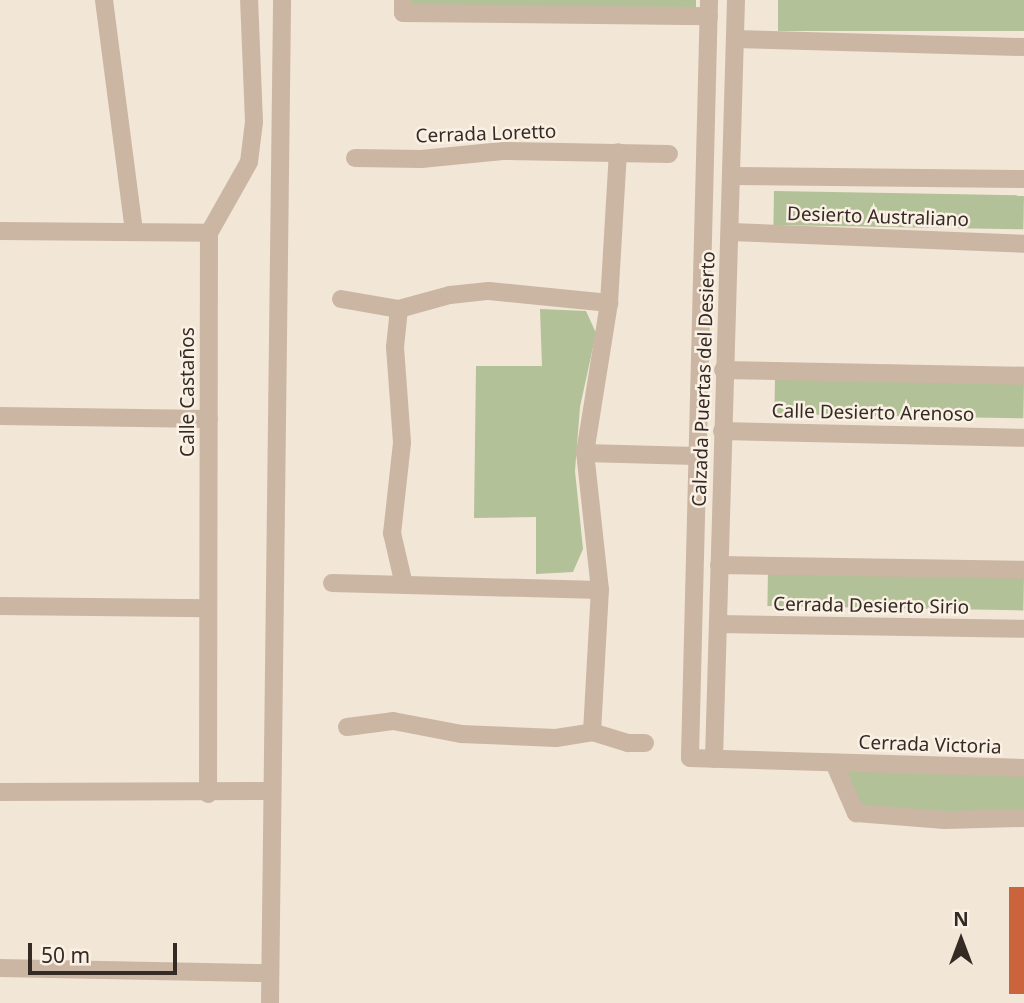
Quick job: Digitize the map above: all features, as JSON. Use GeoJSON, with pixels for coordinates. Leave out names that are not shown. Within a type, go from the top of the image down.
{"type":"FeatureCollection","features":[{"type":"Feature","properties":{"kind":"street"},"geometry":{"type":"LineString","coordinates":[[104,0],[134,232]]}},
{"type":"Feature","properties":{"kind":"street","name":"Calle Castaños"},"geometry":{"type":"LineString","coordinates":[[208,794],[209,233],[249,162],[254,122],[249,0]]}},
{"type":"Feature","properties":{"kind":"street"},"geometry":{"type":"LineString","coordinates":[[270,1003],[282,0]]}},
{"type":"Feature","properties":{"kind":"street"},"geometry":{"type":"LineString","coordinates":[[403,0],[403,13],[709,8]]}},
{"type":"Feature","properties":{"kind":"street","name":"Calzada Puertas del Desierto"},"geometry":{"type":"LineString","coordinates":[[713,759],[736,0]]}},
{"type":"Feature","properties":{"kind":"street","name":"Calzada Puertas del Desierto"},"geometry":{"type":"LineString","coordinates":[[690,758],[709,8]]}},
{"type":"Feature","properties":{"kind":"street"},"geometry":{"type":"LineString","coordinates":[[735,39],[1024,47]]}},
{"type":"Feature","properties":{"kind":"street"},"geometry":{"type":"LineString","coordinates":[[707,108],[734,110]]}},
{"type":"Feature","properties":{"kind":"street"},"geometry":{"type":"LineString","coordinates":[[592,733],[600,590],[585,453],[610,303],[618,152]]}},
{"type":"Feature","properties":{"kind":"street","name":"Cerrada Loretto"},"geometry":{"type":"LineString","coordinates":[[355,158],[618,152],[668,154]]}},
{"type":"Feature","properties":{"kind":"street","name":"Desierto Australiano"},"geometry":{"type":"LineString","coordinates":[[732,176],[1024,180]]}},
{"type":"Feature","properties":{"kind":"street"},"geometry":{"type":"LineString","coordinates":[[0,231],[209,233]]}},
{"type":"Feature","properties":{"kind":"street","name":"Desierto Australiano"},"geometry":{"type":"LineString","coordinates":[[731,232],[1024,244]]}},
{"type":"Feature","properties":{"kind":"street"},"geometry":{"type":"LineString","coordinates":[[341,299],[399,309],[450,295],[489,291],[610,303]]}},
{"type":"Feature","properties":{"kind":"street"},"geometry":{"type":"LineString","coordinates":[[700,297],[725,298]]}},
{"type":"Feature","properties":{"kind":"street"},"geometry":{"type":"LineString","coordinates":[[399,309],[395,347],[402,443],[393,533],[404,585]]}},
{"type":"Feature","properties":{"kind":"street","name":"Calle Desierto Arenoso"},"geometry":{"type":"LineString","coordinates":[[723,370],[1024,376]]}},
{"type":"Feature","properties":{"kind":"street"},"geometry":{"type":"LineString","coordinates":[[0,416],[209,419]]}},
{"type":"Feature","properties":{"kind":"street","name":"Calle Desierto Arenoso"},"geometry":{"type":"LineString","coordinates":[[722,431],[1024,438]]}},
{"type":"Feature","properties":{"kind":"street"},"geometry":{"type":"LineString","coordinates":[[585,453],[696,456]]}},
{"type":"Feature","properties":{"kind":"street"},"geometry":{"type":"LineString","coordinates":[[695,495],[720,496]]}},
{"type":"Feature","properties":{"kind":"street","name":"Cerrada Desierto Sirio"},"geometry":{"type":"LineString","coordinates":[[719,565],[1024,570]]}},
{"type":"Feature","properties":{"kind":"street"},"geometry":{"type":"LineString","coordinates":[[332,583],[600,590]]}},
{"type":"Feature","properties":{"kind":"street"},"geometry":{"type":"LineString","coordinates":[[0,606],[208,608]]}},
{"type":"Feature","properties":{"kind":"street","name":"Cerrada Desierto Sirio"},"geometry":{"type":"LineString","coordinates":[[718,624],[1024,629]]}},
{"type":"Feature","properties":{"kind":"street"},"geometry":{"type":"LineString","coordinates":[[690,680],[716,680]]}},
{"type":"Feature","properties":{"kind":"street"},"geometry":{"type":"LineString","coordinates":[[347,727],[393,721],[461,734],[556,738],[592,733],[628,743],[645,743]]}},
{"type":"Feature","properties":{"kind":"street","name":"Cerrada Victoria"},"geometry":{"type":"LineString","coordinates":[[690,758],[1024,768]]}},
{"type":"Feature","properties":{"kind":"street","name":"Cerrada Victoria"},"geometry":{"type":"LineString","coordinates":[[834,762],[856,813],[946,820],[1024,818]]}},
{"type":"Feature","properties":{"kind":"street"},"geometry":{"type":"LineString","coordinates":[[0,792],[208,794],[272,791]]}},
{"type":"Feature","properties":{"kind":"street"},"geometry":{"type":"LineString","coordinates":[[0,968],[271,973]]}},
{"type":"Feature","properties":{"kind":"green space"},"geometry":{"type":"Polygon","coordinates":[[[407,0],[696,0],[696,9],[407,9],[407,0]]]}},
{"type":"Feature","properties":{"kind":"green space"},"geometry":{"type":"Polygon","coordinates":[[[778,0],[1024,0],[1024,31],[778,31],[778,0]]]}},
{"type":"Feature","properties":{"kind":"green space"},"geometry":{"type":"Polygon","coordinates":[[[774,191],[1024,195],[1023,229],[773,225],[774,191]]]}},
{"type":"Feature","properties":{"kind":"green space"},"geometry":{"type":"Polygon","coordinates":[[[540,309],[586,311],[596,333],[580,407],[575,471],[583,549],[573,572],[536,574],[536,517],[474,518],[476,366],[542,366],[540,309]]]}},
{"type":"Feature","properties":{"kind":"green space"},"geometry":{"type":"Polygon","coordinates":[[[775,379],[1024,383],[1023,418],[774,414],[775,379]]]}},
{"type":"Feature","properties":{"kind":"green space"},"geometry":{"type":"Polygon","coordinates":[[[768,571],[1024,575],[1023,610],[767,606],[768,571]]]}},
{"type":"Feature","properties":{"kind":"green space"},"geometry":{"type":"Polygon","coordinates":[[[844,768],[1024,772],[1024,814],[860,808],[844,768]]]}},
{"type":"Feature","properties":{"kind":"building"},"geometry":{"type":"Polygon","coordinates":[[[1009,887],[1024,887],[1024,994],[1009,994],[1009,887]]]}}]}
